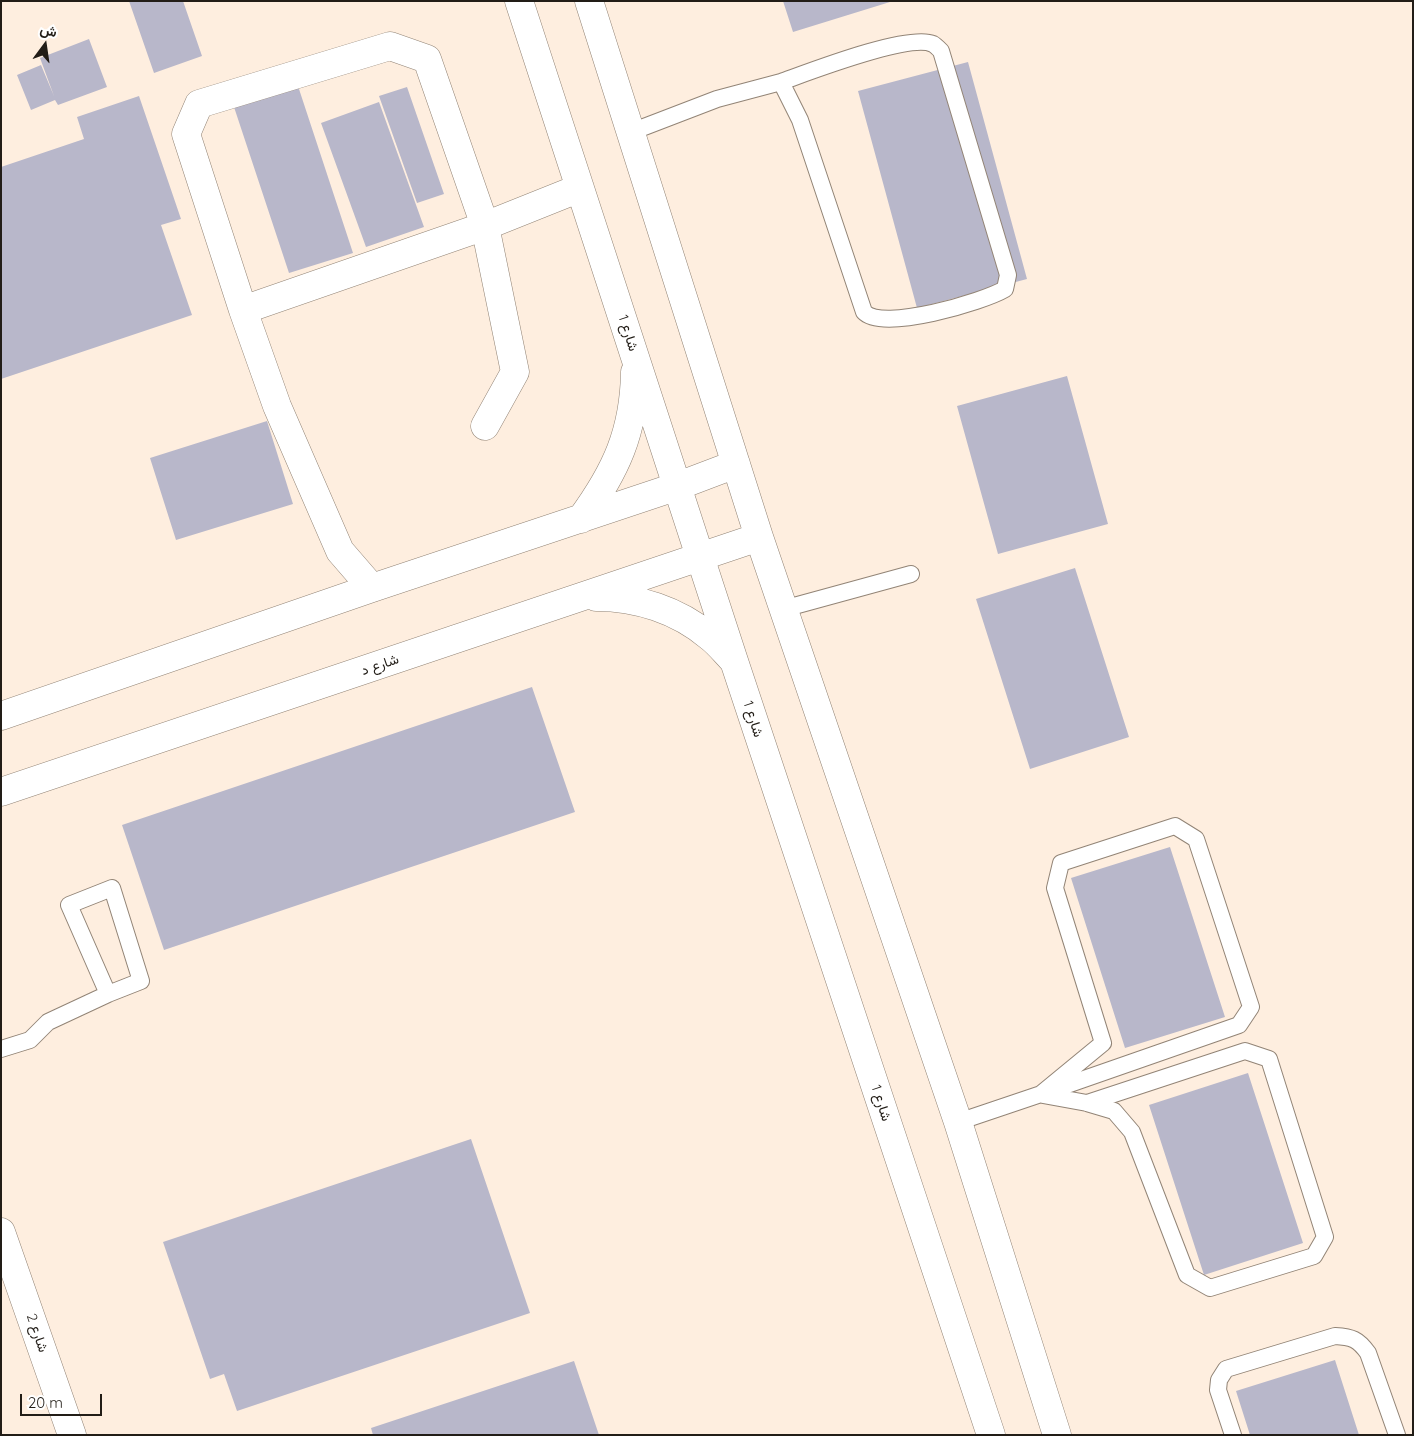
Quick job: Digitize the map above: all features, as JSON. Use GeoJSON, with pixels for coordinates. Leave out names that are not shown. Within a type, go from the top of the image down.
{"type":"FeatureCollection","features":[{"type":"Feature","properties":{"kind":"street","name":"شارع 1"},"geometry":{"type":"LineString","coordinates":[[519,1],[734,661],[991,1435]]}},
{"type":"Feature","properties":{"kind":"street"},"geometry":{"type":"LineString","coordinates":[[589,1],[759,537],[958,1122],[1057,1435]]}},
{"type":"Feature","properties":{"kind":"street"},"geometry":{"type":"LineString","coordinates":[[372,588],[340,551],[277,406],[243,310],[186,134],[199,104],[390,46],[427,59],[485,226],[515,372],[485,426]]}},
{"type":"Feature","properties":{"kind":"street"},"geometry":{"type":"LineString","coordinates":[[243,310],[485,226],[580,188]]}},
{"type":"Feature","properties":{"kind":"street"},"geometry":{"type":"LineString","coordinates":[[581,519],[602,491],[624,444],[635,393],[636,358]]}},
{"type":"Feature","properties":{"kind":"street"},"geometry":{"type":"LineString","coordinates":[[1,716],[372,588],[678,486],[736,464]]}},
{"type":"Feature","properties":{"kind":"street","name":"شارع د"},"geometry":{"type":"LineString","coordinates":[[1,792],[759,537]]}},
{"type":"Feature","properties":{"kind":"street"},"geometry":{"type":"LineString","coordinates":[[585,596],[618,597],[652,604],[682,618],[710,637],[734,661]]}},
{"type":"Feature","properties":{"kind":"street","name":"شارع 2"},"geometry":{"type":"LineString","coordinates":[[1,1232],[72,1435]]}},
{"type":"Feature","properties":{"kind":"lane"},"geometry":{"type":"LineString","coordinates":[[631,132],[717,99],[781,82],[889,46],[917,41],[933,44],[941,52],[1008,275],[1005,289],[995,295],[964,305],[921,315],[893,319],[876,319],[868,316],[864,312],[800,120],[781,82]]}},
{"type":"Feature","properties":{"kind":"lane"},"geometry":{"type":"LineString","coordinates":[[783,609],[911,574]]}},
{"type":"Feature","properties":{"kind":"lane"},"geometry":{"type":"LineString","coordinates":[[958,1122],[1041,1094],[1239,1025],[1251,1007],[1196,838],[1174,826],[1061,863],[1055,888],[1103,1043],[1041,1094]]}},
{"type":"Feature","properties":{"kind":"lane"},"geometry":{"type":"LineString","coordinates":[[1,1050],[30,1040],[48,1022],[141,981],[112,888],[69,905],[108,994]]}},
{"type":"Feature","properties":{"kind":"lane"},"geometry":{"type":"LineString","coordinates":[[1041,1094],[1087,1103],[1114,1111],[1132,1132],[1187,1275],[1210,1288],[1314,1256],[1326,1237],[1269,1059],[1245,1051],[1087,1103]]}},
{"type":"Feature","properties":{"kind":"lane"},"geometry":{"type":"LineString","coordinates":[[1233,1435],[1218,1390],[1219,1380],[1226,1369],[1335,1336],[1349,1337],[1361,1343],[1368,1353],[1396,1435]]}},
{"type":"Feature","properties":{"kind":"building"},"geometry":{"type":"Polygon","coordinates":[[[129,1],[183,1],[202,56],[154,73],[129,1]]]}},
{"type":"Feature","properties":{"kind":"building"},"geometry":{"type":"Polygon","coordinates":[[[783,1],[890,1],[890,2],[793,32],[783,1]]]}},
{"type":"Feature","properties":{"kind":"building"},"geometry":{"type":"Polygon","coordinates":[[[89,39],[107,87],[58,105],[55,100],[31,110],[17,75],[41,65],[54,96],[40,58],[89,39]]]}},
{"type":"Feature","properties":{"kind":"building"},"geometry":{"type":"Polygon","coordinates":[[[968,62],[1027,279],[917,308],[858,91],[968,62]]]}},
{"type":"Feature","properties":{"kind":"building"},"geometry":{"type":"Polygon","coordinates":[[[298,86],[353,253],[289,273],[234,107],[298,86]]]}},
{"type":"Feature","properties":{"kind":"building"},"geometry":{"type":"Polygon","coordinates":[[[407,87],[444,194],[417,203],[379,96],[407,87]]]}},
{"type":"Feature","properties":{"kind":"building"},"geometry":{"type":"Polygon","coordinates":[[[139,96],[181,219],[161,225],[192,315],[1,379],[1,167],[84,139],[77,117],[139,96]]]}},
{"type":"Feature","properties":{"kind":"building"},"geometry":{"type":"Polygon","coordinates":[[[379,102],[424,227],[366,247],[321,123],[379,102]]]}},
{"type":"Feature","properties":{"kind":"building"},"geometry":{"type":"Polygon","coordinates":[[[1067,376],[1108,524],[998,554],[957,406],[1067,376]]]}},
{"type":"Feature","properties":{"kind":"building"},"geometry":{"type":"Polygon","coordinates":[[[267,421],[293,504],[176,540],[150,458],[267,421]]]}},
{"type":"Feature","properties":{"kind":"building"},"geometry":{"type":"Polygon","coordinates":[[[1075,568],[1129,737],[1030,769],[976,599],[1075,568]]]}},
{"type":"Feature","properties":{"kind":"building"},"geometry":{"type":"Polygon","coordinates":[[[532,687],[575,812],[164,950],[122,825],[532,687]]]}},
{"type":"Feature","properties":{"kind":"building"},"geometry":{"type":"Polygon","coordinates":[[[1170,847],[1225,1017],[1125,1048],[1071,878],[1170,847]]]}},
{"type":"Feature","properties":{"kind":"building"},"geometry":{"type":"Polygon","coordinates":[[[1248,1073],[1303,1243],[1204,1275],[1149,1105],[1248,1073]]]}},
{"type":"Feature","properties":{"kind":"building"},"geometry":{"type":"Polygon","coordinates":[[[471,1139],[530,1313],[237,1411],[224,1374],[210,1379],[163,1242],[471,1139]]]}},
{"type":"Feature","properties":{"kind":"building"},"geometry":{"type":"Polygon","coordinates":[[[1335,1360],[1359,1435],[1250,1435],[1236,1391],[1335,1360]]]}},
{"type":"Feature","properties":{"kind":"building"},"geometry":{"type":"Polygon","coordinates":[[[574,1361],[599,1435],[373,1435],[371,1428],[574,1361]]]}}]}
